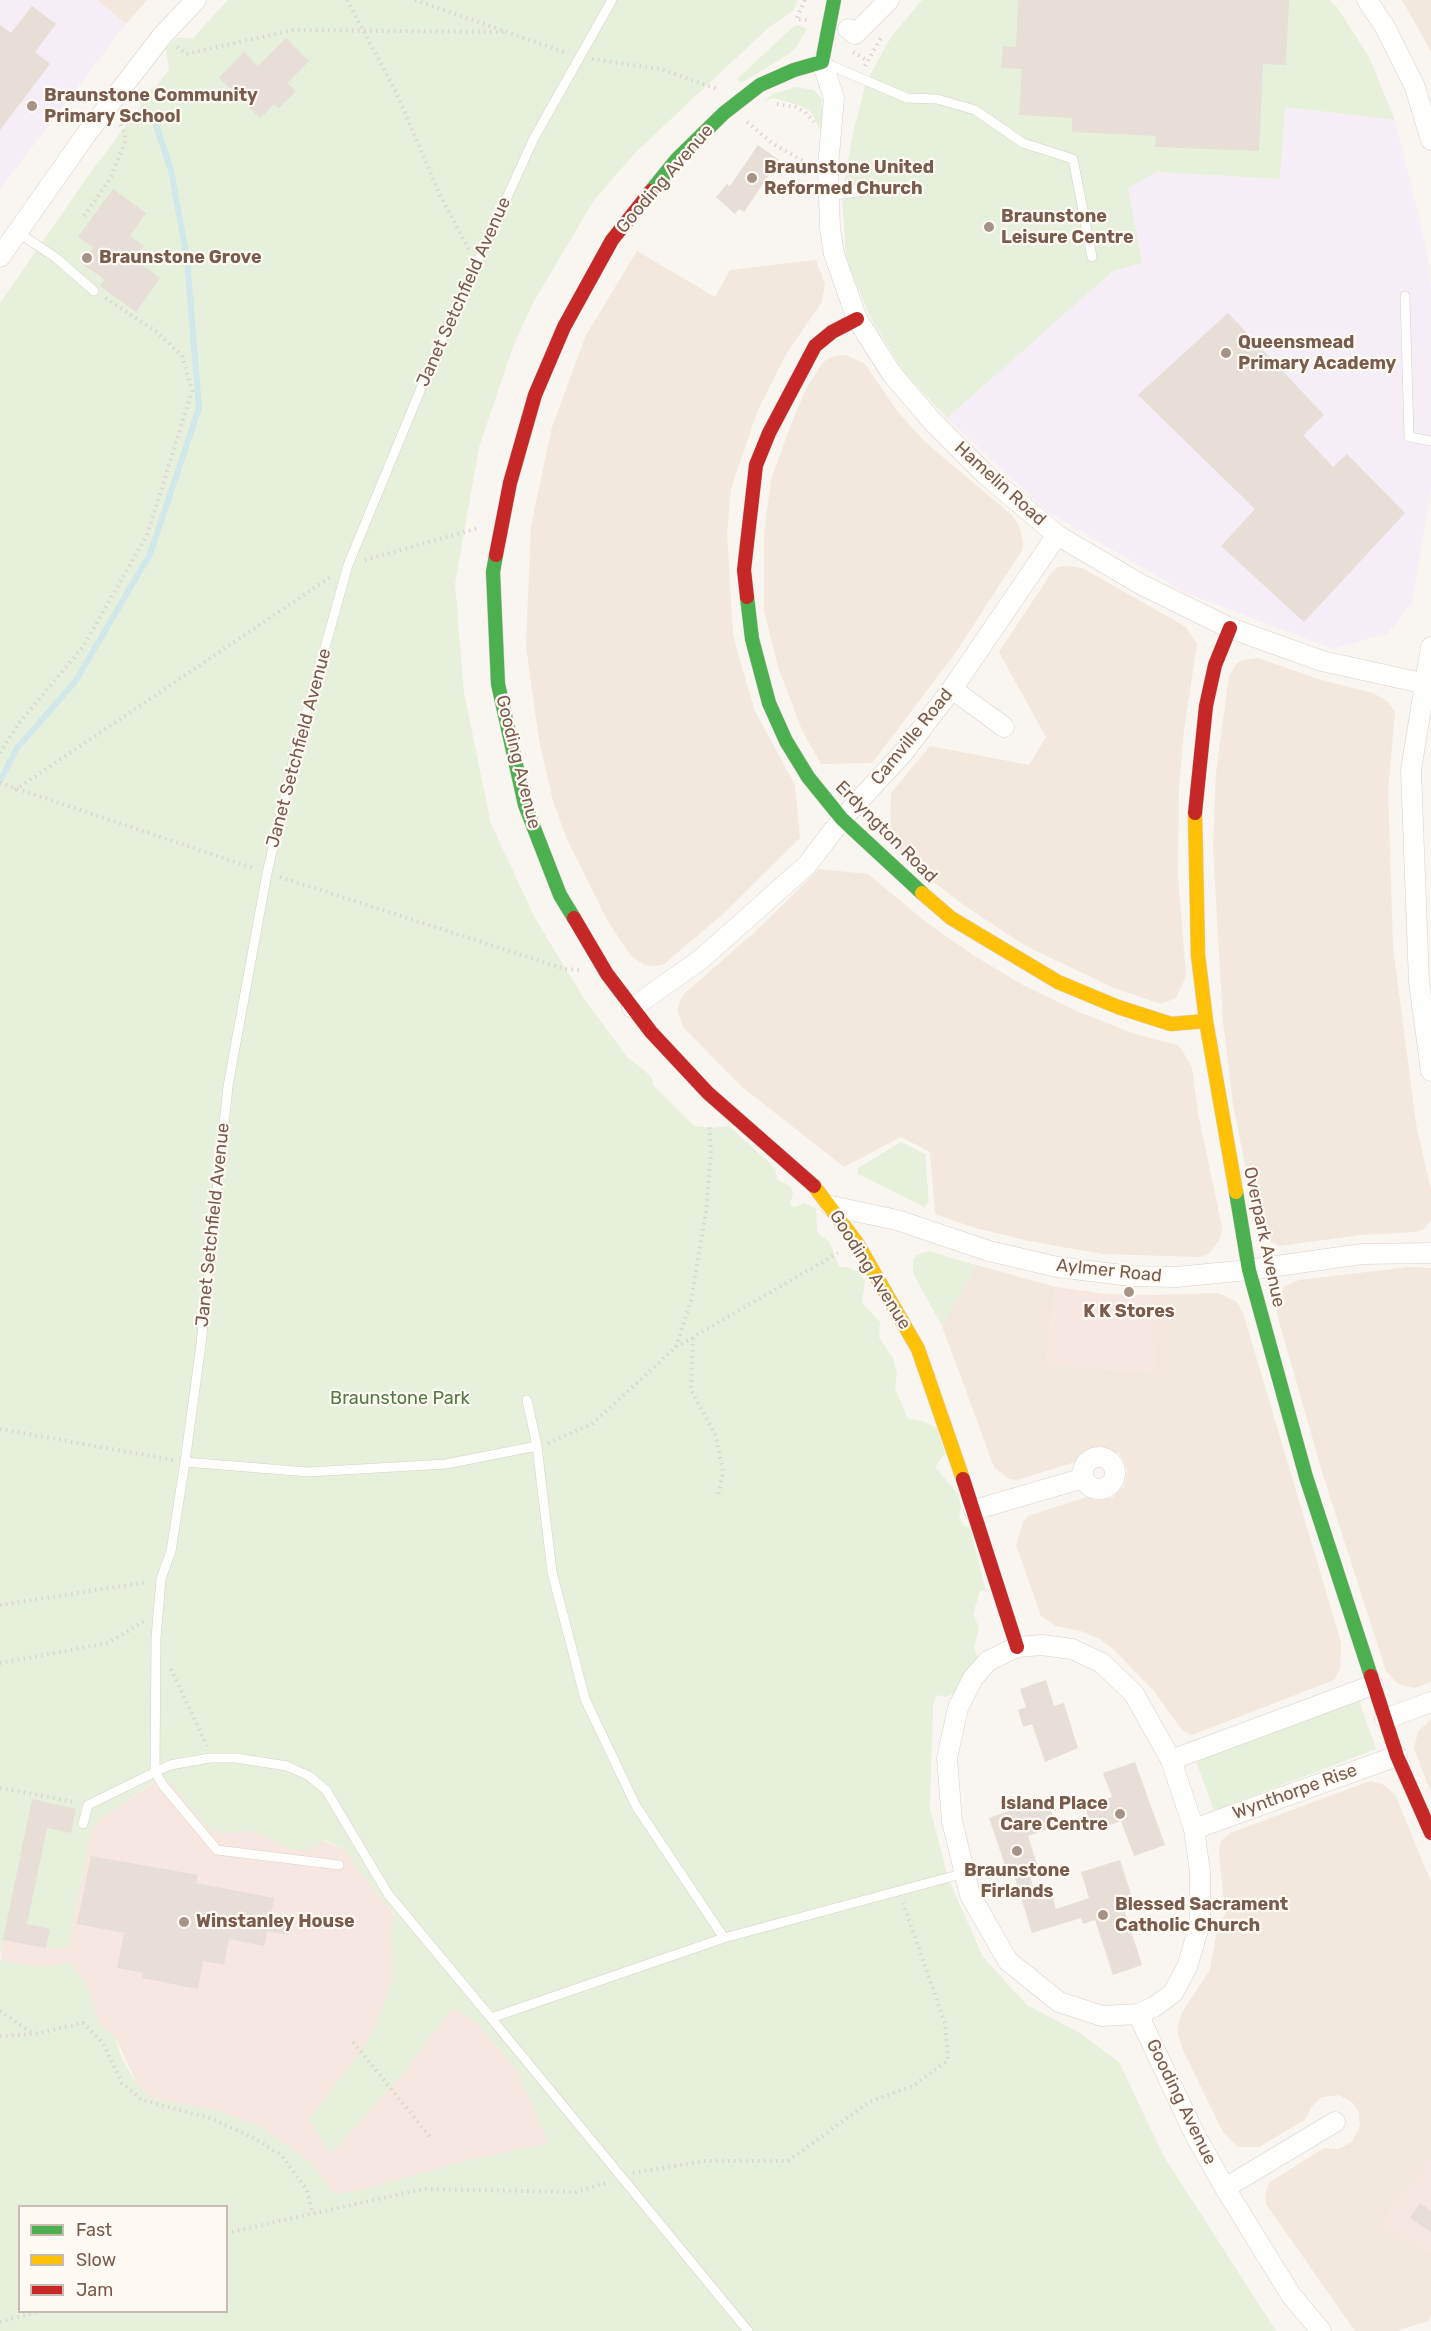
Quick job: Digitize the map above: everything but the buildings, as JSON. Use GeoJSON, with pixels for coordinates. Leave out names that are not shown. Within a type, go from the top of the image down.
{"type":"FeatureCollection","features":[{"type":"Feature","properties":{"kind":"street"},"geometry":{"type":"LineString","coordinates":[[0,257],[16,231],[105,110],[162,36],[196,0]]}},
{"type":"Feature","properties":{"kind":"street"},"geometry":{"type":"LineString","coordinates":[[822,62],[834,0]]}},
{"type":"Feature","properties":{"kind":"street"},"geometry":{"type":"LineString","coordinates":[[848,29],[855,34],[889,0]]}},
{"type":"Feature","properties":{"kind":"street"},"geometry":{"type":"LineString","coordinates":[[1367,0],[1385,27],[1415,87],[1431,140]]}},
{"type":"Feature","properties":{"kind":"street","name":"Hamelin Road"},"geometry":{"type":"LineString","coordinates":[[822,62],[834,98],[828,167],[828,196],[834,254],[857,319],[892,374],[932,421],[985,474],[1057,535],[1142,585],[1230,628],[1322,661],[1427,685]]}},
{"type":"Feature","properties":{"kind":"street","name":"Gooding Avenue"},"geometry":{"type":"LineString","coordinates":[[822,62],[794,70],[760,85],[724,113],[677,159],[612,240],[564,327],[535,395],[510,483],[493,572],[498,684],[525,805],[560,896],[607,974],[632,1008],[708,1093],[818,1189],[858,1243],[918,1349],[974,1510],[1017,1647]]}},
{"type":"Feature","properties":{"kind":"street","name":"Erdyngton Road"},"geometry":{"type":"LineString","coordinates":[[857,319],[831,332],[815,346],[769,432],[756,465],[744,570],[752,639],[769,703],[786,741],[808,777],[842,819],[895,871],[951,918],[1058,981],[1118,1006],[1171,1024],[1206,1021]]}},
{"type":"Feature","properties":{"kind":"street","name":"Camville Road"},"geometry":{"type":"LineString","coordinates":[[632,1008],[700,960],[807,865],[842,819],[903,753],[951,689],[1057,535]]}},
{"type":"Feature","properties":{"kind":"street","name":"Overpark Avenue"},"geometry":{"type":"LineString","coordinates":[[1230,628],[1215,665],[1206,706],[1195,815],[1198,955],[1206,1021],[1249,1270],[1306,1477],[1372,1685],[1397,1756],[1431,1833]]}},
{"type":"Feature","properties":{"kind":"street"},"geometry":{"type":"LineString","coordinates":[[1431,647],[1427,685],[1412,770],[1419,982],[1431,1071]]}},
{"type":"Feature","properties":{"kind":"street"},"geometry":{"type":"LineString","coordinates":[[951,689],[1004,727]]}},
{"type":"Feature","properties":{"kind":"street","name":"Aylmer Road"},"geometry":{"type":"LineString","coordinates":[[831,1206],[897,1220],[989,1251],[1057,1267],[1131,1276],[1176,1277],[1249,1270],[1362,1254],[1431,1253]]}},
{"type":"Feature","properties":{"kind":"street"},"geometry":{"type":"LineString","coordinates":[[974,1510],[1084,1478]]}},
{"type":"Feature","properties":{"kind":"street"},"geometry":{"type":"LineString","coordinates":[[1042,1645],[1072,1649],[1102,1663],[1134,1694],[1171,1760],[1194,1829],[1200,1872],[1200,1923],[1191,1956],[1173,1993],[1154,2007],[1138,2014],[1102,2016],[1059,2002],[1008,1961],[970,1895],[952,1821],[948,1758],[958,1708],[973,1678],[988,1661],[1017,1647],[1042,1645]]}},
{"type":"Feature","properties":{"kind":"street"},"geometry":{"type":"LineString","coordinates":[[1171,1760],[1372,1685]]}},
{"type":"Feature","properties":{"kind":"street"},"geometry":{"type":"LineString","coordinates":[[1385,1719],[1431,1702]]}},
{"type":"Feature","properties":{"kind":"street","name":"Wynthorpe Rise"},"geometry":{"type":"LineString","coordinates":[[1194,1829],[1397,1756]]}},
{"type":"Feature","properties":{"kind":"street","name":"Gooding Avenue"},"geometry":{"type":"LineString","coordinates":[[1138,2014],[1171,2086],[1225,2188],[1291,2295],[1321,2331]]}},
{"type":"Feature","properties":{"kind":"street"},"geometry":{"type":"LineString","coordinates":[[1225,2188],[1335,2122]]}},
{"type":"Feature","properties":{"kind":"lane","name":"Janet Setchfield Avenue"},"geometry":{"type":"LineString","coordinates":[[155,1771],[158,1612],[161,1579],[171,1551],[185,1462],[202,1332],[228,1086],[267,873],[293,762],[348,565],[429,369],[543,119],[612,0]]}},
{"type":"Feature","properties":{"kind":"lane"},"geometry":{"type":"LineString","coordinates":[[822,62],[906,98],[937,99],[975,110],[1023,143],[1073,159],[1092,256]]}},
{"type":"Feature","properties":{"kind":"lane"},"geometry":{"type":"LineString","coordinates":[[828,196],[895,187]]}},
{"type":"Feature","properties":{"kind":"lane"},"geometry":{"type":"LineString","coordinates":[[16,231],[55,257],[94,291]]}},
{"type":"Feature","properties":{"kind":"lane"},"geometry":{"type":"LineString","coordinates":[[1405,296],[1409,437],[1431,441]]}},
{"type":"Feature","properties":{"kind":"lane"},"geometry":{"type":"LineString","coordinates":[[527,1400],[537,1446],[552,1572],[585,1699],[636,1806],[724,1938]]}},
{"type":"Feature","properties":{"kind":"lane"},"geometry":{"type":"LineString","coordinates":[[185,1462],[308,1472],[446,1464],[537,1446]]}},
{"type":"Feature","properties":{"kind":"lane"},"geometry":{"type":"LineString","coordinates":[[83,1824],[88,1805],[170,1765],[210,1758],[263,1761],[287,1766],[309,1776],[326,1790],[388,1894],[748,2331]]}},
{"type":"Feature","properties":{"kind":"lane"},"geometry":{"type":"LineString","coordinates":[[155,1771],[162,1784],[217,1850],[339,1865]]}},
{"type":"Feature","properties":{"kind":"lane"},"geometry":{"type":"LineString","coordinates":[[491,2018],[724,1938],[965,1873]]}},
{"type":"Feature","properties":{"kind":"path"},"geometry":{"type":"LineString","coordinates":[[347,0],[425,156],[440,195],[477,264]]}},
{"type":"Feature","properties":{"kind":"path"},"geometry":{"type":"LineString","coordinates":[[415,0],[580,57],[661,69],[717,89]]}},
{"type":"Feature","properties":{"kind":"path"},"geometry":{"type":"LineString","coordinates":[[162,36],[186,54],[293,30],[504,32]]}},
{"type":"Feature","properties":{"kind":"path"},"geometry":{"type":"LineString","coordinates":[[773,105],[796,107],[805,112],[815,124]]}},
{"type":"Feature","properties":{"kind":"path"},"geometry":{"type":"LineString","coordinates":[[84,216],[110,179],[125,142],[122,125],[105,110]]}},
{"type":"Feature","properties":{"kind":"path"},"geometry":{"type":"LineString","coordinates":[[752,113],[744,120],[772,143],[805,163],[817,168],[828,167]]}},
{"type":"Feature","properties":{"kind":"path"},"geometry":{"type":"LineString","coordinates":[[0,753],[19,723],[83,647],[147,536],[192,391],[182,356],[156,332],[94,291]]}},
{"type":"Feature","properties":{"kind":"path"},"geometry":{"type":"LineString","coordinates":[[15,790],[348,565],[503,521]]}},
{"type":"Feature","properties":{"kind":"path"},"geometry":{"type":"LineString","coordinates":[[0,783],[15,790],[267,873],[565,969],[607,974]]}},
{"type":"Feature","properties":{"kind":"path"},"geometry":{"type":"LineString","coordinates":[[676,1347],[691,1300],[706,1212],[711,1151],[708,1093]]}},
{"type":"Feature","properties":{"kind":"path"},"geometry":{"type":"LineString","coordinates":[[537,1446],[592,1424],[676,1347],[858,1243]]}},
{"type":"Feature","properties":{"kind":"path"},"geometry":{"type":"LineString","coordinates":[[693,1337],[691,1390],[717,1436],[723,1473],[718,1496]]}},
{"type":"Feature","properties":{"kind":"path"},"geometry":{"type":"LineString","coordinates":[[0,1429],[185,1462]]}},
{"type":"Feature","properties":{"kind":"path"},"geometry":{"type":"LineString","coordinates":[[0,1605],[161,1579]]}},
{"type":"Feature","properties":{"kind":"path"},"geometry":{"type":"LineString","coordinates":[[0,1663],[108,1643],[158,1612]]}},
{"type":"Feature","properties":{"kind":"path"},"geometry":{"type":"LineString","coordinates":[[170,1667],[204,1739],[210,1758]]}},
{"type":"Feature","properties":{"kind":"path"},"geometry":{"type":"LineString","coordinates":[[0,1788],[88,1805]]}},
{"type":"Feature","properties":{"kind":"path"},"geometry":{"type":"LineString","coordinates":[[898,1890],[945,2023],[948,2060]]}},
{"type":"Feature","properties":{"kind":"path"},"geometry":{"type":"LineString","coordinates":[[0,2011],[34,2034]]}},
{"type":"Feature","properties":{"kind":"path"},"geometry":{"type":"LineString","coordinates":[[0,2036],[34,2034],[83,2023],[103,2043],[122,2083],[142,2100],[210,2118],[252,2137],[281,2155],[307,2190],[312,2212]]}},
{"type":"Feature","properties":{"kind":"path"},"geometry":{"type":"LineString","coordinates":[[353,2042],[430,2137]]}},
{"type":"Feature","properties":{"kind":"path"},"geometry":{"type":"LineString","coordinates":[[0,2322],[33,2313]]}},
{"type":"Feature","properties":{"kind":"shaded area","name":"Braunstone Community Primary School"},"geometry":{"type":"Polygon","coordinates":[[[0,0],[97,0],[126,24],[0,189],[0,0]]]}},
{"type":"Feature","properties":{"kind":"shaded area"},"geometry":{"type":"Polygon","coordinates":[[[97,0],[147,0],[126,24],[97,0]]]}},
{"type":"Feature","properties":{"kind":"shaded area"},"geometry":{"type":"Polygon","coordinates":[[[1402,0],[1431,0],[1431,52],[1428,46],[1402,0]]]}},
{"type":"Feature","properties":{"kind":"shaded area","name":"Queensmead Primary Academy"},"geometry":{"type":"Polygon","coordinates":[[[1284,107],[1395,120],[1427,250],[1431,288],[1431,489],[1412,603],[1388,633],[1333,649],[1184,592],[1048,512],[947,418],[1113,271],[1141,263],[1128,188],[1157,172],[1280,179],[1284,107]]]}},
{"type":"Feature","properties":{"kind":"shaded area"},"geometry":{"type":"Polygon","coordinates":[[[637,251],[715,297],[730,270],[816,260],[825,283],[822,302],[786,354],[757,412],[731,489],[727,533],[733,635],[754,709],[795,785],[800,838],[723,914],[664,964],[656,966],[645,965],[631,956],[607,920],[566,837],[553,801],[539,740],[526,646],[531,526],[552,427],[586,335],[637,251]]]}},
{"type":"Feature","properties":{"kind":"shaded area"},"geometry":{"type":"Polygon","coordinates":[[[846,355],[865,364],[898,412],[925,442],[1013,516],[1020,528],[1023,544],[1021,552],[956,652],[872,763],[821,764],[802,730],[778,667],[764,611],[764,535],[771,480],[807,387],[823,362],[834,356],[846,355]]]}},
{"type":"Feature","properties":{"kind":"shaded area"},"geometry":{"type":"Polygon","coordinates":[[[1071,566],[1084,569],[1186,627],[1197,644],[1184,730],[1179,787],[1178,876],[1186,976],[1176,998],[1161,1004],[1114,988],[1026,946],[965,906],[918,870],[890,843],[891,793],[930,746],[1029,765],[1046,737],[999,652],[1052,572],[1058,567],[1071,566]]]}},
{"type":"Feature","properties":{"kind":"shaded area"},"geometry":{"type":"Polygon","coordinates":[[[1258,658],[1321,680],[1373,693],[1387,701],[1395,712],[1388,791],[1393,947],[1416,1124],[1431,1190],[1431,1220],[1424,1229],[1416,1232],[1361,1235],[1280,1246],[1266,1239],[1257,1226],[1233,1104],[1223,1022],[1213,848],[1216,773],[1229,676],[1237,663],[1258,658]]]}},
{"type":"Feature","properties":{"kind":"shaded area"},"geometry":{"type":"Polygon","coordinates":[[[819,869],[868,874],[926,922],[973,955],[1023,985],[1074,1010],[1132,1033],[1177,1045],[1192,1068],[1198,1113],[1222,1227],[1220,1239],[1209,1254],[1199,1257],[1102,1254],[1029,1241],[972,1227],[935,1214],[930,1152],[901,1137],[844,1167],[741,1086],[684,1028],[677,1011],[680,1001],[685,993],[756,931],[819,869]]]}},
{"type":"Feature","properties":{"kind":"shaded area"},"geometry":{"type":"Polygon","coordinates":[[[976,1265],[1056,1287],[1046,1364],[1155,1372],[1157,1295],[1218,1293],[1237,1302],[1244,1316],[1341,1642],[1340,1669],[1334,1680],[1192,1735],[1182,1730],[1153,1690],[1113,1649],[1100,1639],[1081,1631],[1056,1626],[1041,1616],[1016,1545],[1023,1522],[1028,1516],[1087,1497],[1096,1500],[1112,1498],[1124,1486],[1127,1470],[1120,1454],[1100,1446],[1084,1451],[1075,1462],[1017,1480],[1009,1479],[994,1467],[942,1326],[976,1265]]]}},
{"type":"Feature","properties":{"kind":"shaded area"},"geometry":{"type":"Polygon","coordinates":[[[1409,1267],[1431,1268],[1431,1682],[1415,1688],[1398,1684],[1386,1671],[1323,1475],[1277,1314],[1276,1302],[1285,1286],[1299,1280],[1409,1267]]]}},
{"type":"Feature","properties":{"kind":"shaded area"},"geometry":{"type":"Polygon","coordinates":[[[1056,1287],[1107,1294],[1157,1295],[1156,1372],[1046,1364],[1056,1287]]]}},
{"type":"Feature","properties":{"kind":"shaded area"},"geometry":{"type":"Polygon","coordinates":[[[1431,1719],[1431,1793],[1414,1748],[1418,1732],[1431,1719]]]}},
{"type":"Feature","properties":{"kind":"shaded area"},"geometry":{"type":"Polygon","coordinates":[[[1370,1781],[1382,1784],[1395,1794],[1431,1882],[1431,2160],[1380,2225],[1431,2251],[1431,2315],[1428,2321],[1396,2331],[1355,2331],[1266,2204],[1266,2191],[1270,2182],[1324,2148],[1338,2149],[1352,2142],[1360,2125],[1359,2113],[1353,2103],[1339,2095],[1322,2097],[1311,2107],[1306,2119],[1259,2147],[1238,2147],[1223,2132],[1182,2048],[1177,2029],[1182,2012],[1210,1970],[1217,1929],[1225,1914],[1219,1853],[1221,1841],[1230,1833],[1370,1781]]]}},
{"type":"Feature","properties":{"kind":"shaded area"},"geometry":{"type":"Polygon","coordinates":[[[154,1782],[172,1782],[345,1849],[450,1990],[574,2138],[469,2160],[362,2190],[334,2195],[313,2164],[176,2103],[153,2098],[138,2086],[115,2037],[0,1973],[3,1940],[68,1947],[91,1831],[101,1819],[154,1782]]]}},
{"type":"Feature","properties":{"kind":"shaded area"},"geometry":{"type":"Polygon","coordinates":[[[1431,2160],[1431,2251],[1380,2225],[1431,2160]]]}},
{"type":"Feature","properties":{"kind":"green space","name":"Braunstone Park"},"geometry":{"type":"Polygon","coordinates":[[[228,0],[798,0],[793,11],[768,28],[636,152],[594,200],[533,303],[514,344],[479,447],[455,584],[464,693],[491,824],[536,920],[583,997],[627,1057],[652,1078],[653,1085],[694,1126],[712,1128],[729,1126],[775,1168],[777,1179],[791,1187],[793,1193],[790,1204],[794,1207],[805,1203],[816,1209],[817,1232],[830,1243],[839,1267],[849,1267],[861,1274],[865,1281],[862,1303],[880,1322],[879,1337],[893,1358],[897,1373],[895,1388],[908,1419],[922,1421],[937,1428],[945,1454],[935,1467],[958,1494],[961,1507],[959,1515],[963,1525],[970,1528],[986,1591],[980,1591],[973,1614],[979,1628],[974,1648],[978,1659],[970,1686],[946,1697],[937,1695],[933,1705],[930,1808],[948,1878],[983,1957],[1027,2005],[1078,2032],[1119,2062],[1163,2155],[1276,2331],[0,2331],[0,1960],[38,1967],[71,1963],[89,1989],[98,2023],[115,2037],[122,2059],[138,2086],[153,2098],[218,2111],[262,2127],[313,2164],[334,2194],[362,2190],[469,2160],[549,2143],[517,2070],[479,2025],[453,2007],[403,2073],[331,2154],[309,2119],[364,2047],[378,2022],[392,1979],[391,1925],[395,1915],[361,1874],[345,1849],[325,1840],[308,1850],[289,1849],[264,1835],[249,1831],[224,1833],[212,1830],[201,1821],[170,1782],[153,1782],[101,1819],[91,1831],[68,1947],[46,1948],[4,1940],[0,1957],[0,303],[88,176],[140,107],[141,97],[157,85],[169,70],[166,48],[177,37],[192,39],[228,0]]]}},
{"type":"Feature","properties":{"kind":"green space","name":"Braunstone Leisure Centre"},"geometry":{"type":"Polygon","coordinates":[[[922,0],[1329,0],[1337,7],[1369,57],[1395,120],[1285,107],[1280,179],[1157,172],[1128,188],[1142,263],[1113,271],[947,418],[904,372],[870,317],[846,258],[842,195],[853,133],[866,82],[891,37],[922,0]]]}},
{"type":"Feature","properties":{"kind":"green space"},"geometry":{"type":"Polygon","coordinates":[[[798,25],[807,29],[797,46],[789,54],[741,83],[737,79],[793,27],[798,25]]]}},
{"type":"Feature","properties":{"kind":"green space"},"geometry":{"type":"Polygon","coordinates":[[[796,87],[814,90],[822,99],[822,133],[811,112],[799,105],[773,98],[764,101],[773,94],[796,87]]]}},
{"type":"Feature","properties":{"kind":"green space"},"geometry":{"type":"Polygon","coordinates":[[[901,1142],[925,1154],[929,1202],[924,1207],[858,1174],[858,1168],[901,1142]]]}},
{"type":"Feature","properties":{"kind":"green space"},"geometry":{"type":"Polygon","coordinates":[[[928,1251],[976,1265],[942,1326],[913,1273],[913,1260],[917,1255],[928,1251]]]}},
{"type":"Feature","properties":{"kind":"green space"},"geometry":{"type":"Polygon","coordinates":[[[1359,1700],[1376,1749],[1214,1811],[1196,1761],[1359,1700]]]}},
{"type":"Feature","properties":{"kind":"waterway"},"geometry":{"type":"LineString","coordinates":[[0,781],[17,748],[75,682],[150,554],[199,408],[187,259],[171,170],[152,113]]}},
{"type":"Feature","properties":{"kind":"traffic: fast"},"geometry":{"type":"LineString","coordinates":[[651,191],[677,159],[724,113],[760,85],[794,70],[822,62],[834,0]]}},
{"type":"Feature","properties":{"kind":"traffic: fast"},"geometry":{"type":"LineString","coordinates":[[496,555],[493,572],[498,684],[525,805],[560,895],[574,918]]}},
{"type":"Feature","properties":{"kind":"traffic: fast"},"geometry":{"type":"LineString","coordinates":[[747,597],[752,639],[769,703],[786,741],[808,777],[842,819],[922,893]]}},
{"type":"Feature","properties":{"kind":"traffic: fast"},"geometry":{"type":"LineString","coordinates":[[1236,1192],[1249,1270],[1306,1477],[1371,1676]]}},
{"type":"Feature","properties":{"kind":"traffic: slow"},"geometry":{"type":"LineString","coordinates":[[1195,813],[1198,955],[1206,1021],[1236,1192]]}},
{"type":"Feature","properties":{"kind":"traffic: slow"},"geometry":{"type":"LineString","coordinates":[[922,893],[951,918],[1058,982],[1118,1007],[1171,1024],[1206,1021]]}},
{"type":"Feature","properties":{"kind":"traffic: slow"},"geometry":{"type":"LineString","coordinates":[[814,1186],[857,1243],[918,1349],[963,1479]]}},
{"type":"Feature","properties":{"kind":"traffic: jam"},"geometry":{"type":"LineString","coordinates":[[496,555],[510,483],[535,395],[564,327],[612,240],[651,191]]}},
{"type":"Feature","properties":{"kind":"traffic: jam"},"geometry":{"type":"LineString","coordinates":[[747,597],[744,570],[756,465],[769,433],[815,346],[832,332],[857,319]]}},
{"type":"Feature","properties":{"kind":"traffic: jam"},"geometry":{"type":"LineString","coordinates":[[1195,813],[1206,706],[1215,665],[1230,628]]}},
{"type":"Feature","properties":{"kind":"traffic: jam"},"geometry":{"type":"LineString","coordinates":[[574,918],[607,974],[651,1032],[708,1093],[814,1186]]}},
{"type":"Feature","properties":{"kind":"traffic: jam"},"geometry":{"type":"LineString","coordinates":[[963,1479],[1017,1647]]}},
{"type":"Feature","properties":{"kind":"traffic: jam"},"geometry":{"type":"LineString","coordinates":[[1371,1676],[1397,1756],[1431,1833]]}},
{"type":"Feature","properties":{"kind":"place","name":"Braunstone Community Primary School"},"geometry":{"type":"Point","coordinates":[32,106]}},
{"type":"Feature","properties":{"kind":"place","name":"Braunstone United Reformed Church"},"geometry":{"type":"Point","coordinates":[752,178]}},
{"type":"Feature","properties":{"kind":"place","name":"Braunstone Leisure Centre"},"geometry":{"type":"Point","coordinates":[989,227]}},
{"type":"Feature","properties":{"kind":"place","name":"Braunstone Grove"},"geometry":{"type":"Point","coordinates":[87,258]}},
{"type":"Feature","properties":{"kind":"place","name":"Queensmead Primary Academy"},"geometry":{"type":"Point","coordinates":[1226,353]}},
{"type":"Feature","properties":{"kind":"place","name":"K K Stores"},"geometry":{"type":"Point","coordinates":[1129,1292]}},
{"type":"Feature","properties":{"kind":"place","name":"Island Place Care Centre"},"geometry":{"type":"Point","coordinates":[1120,1814]}},
{"type":"Feature","properties":{"kind":"place","name":"Braunstone Firlands"},"geometry":{"type":"Point","coordinates":[1017,1851]}},
{"type":"Feature","properties":{"kind":"place","name":"Blessed Sacrament Catholic Church"},"geometry":{"type":"Point","coordinates":[1103,1915]}},
{"type":"Feature","properties":{"kind":"place","name":"Winstanley House"},"geometry":{"type":"Point","coordinates":[184,1922]}}]}
